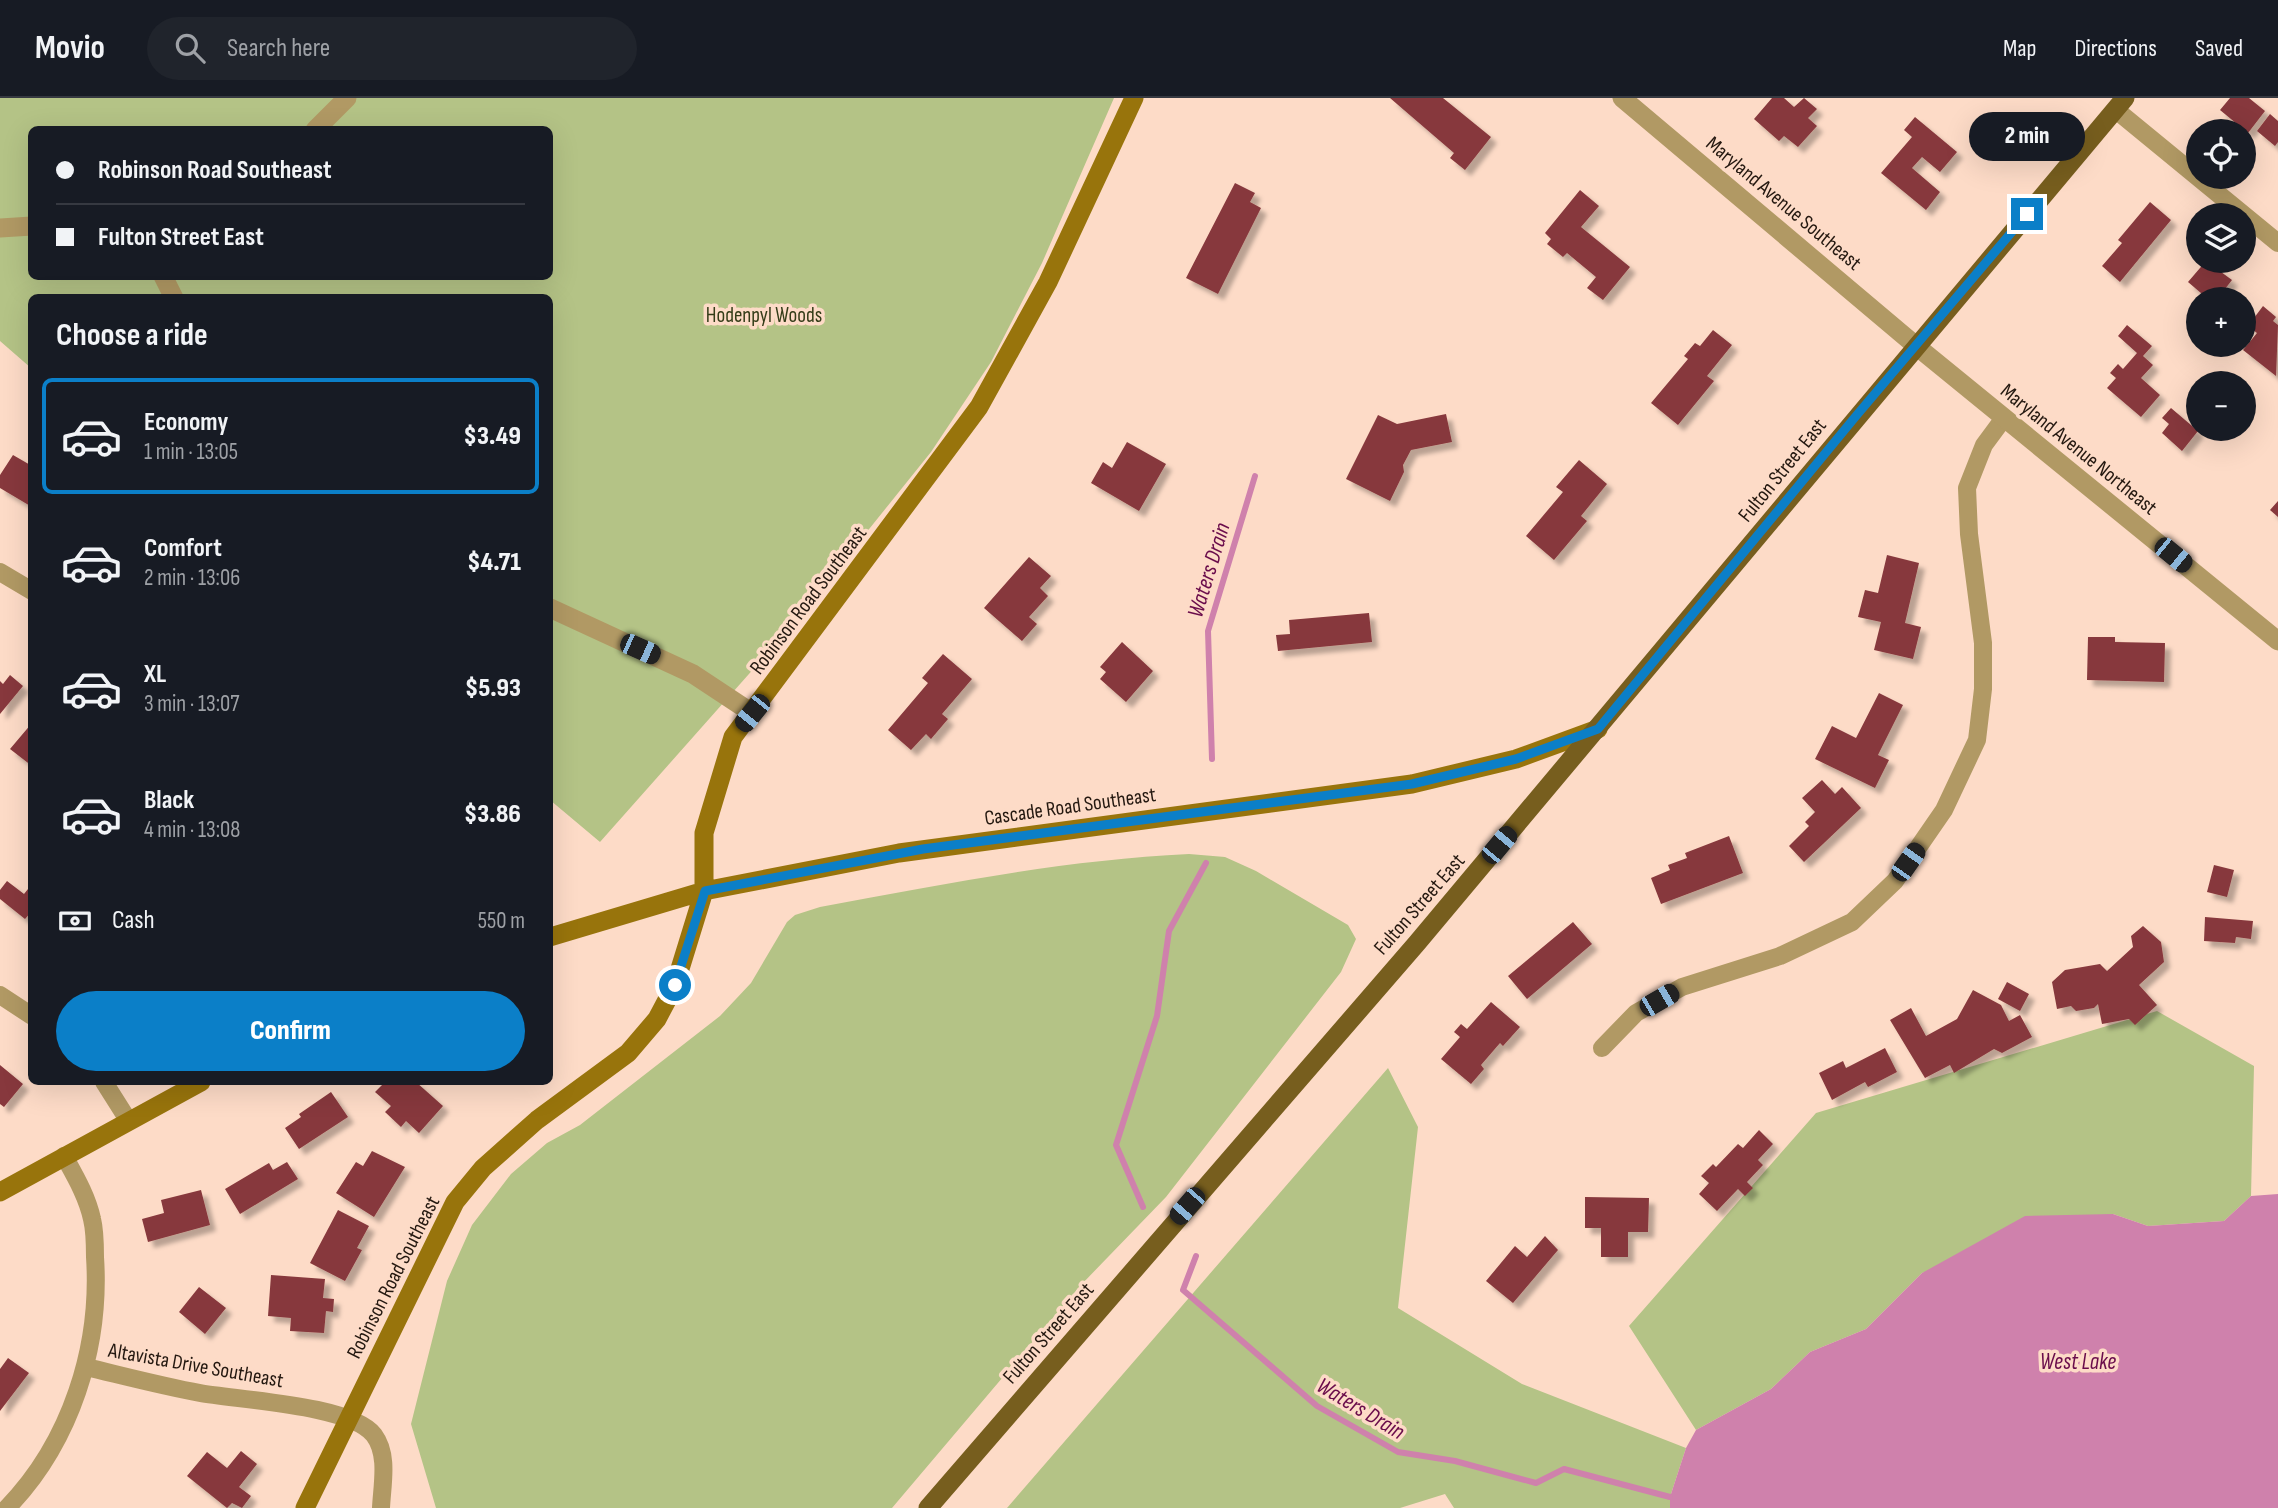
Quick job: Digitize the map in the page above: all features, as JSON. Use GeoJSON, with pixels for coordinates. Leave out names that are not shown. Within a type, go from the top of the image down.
{"type":"FeatureCollection","features":[{"type":"Feature","properties":{"kind":"main road","name":"Robinson Road Southeast"},"geometry":{"type":"LineString","coordinates":[[304,1508],[455,1202],[483,1168],[537,1120],[628,1053],[657,1019],[675,985],[705,891],[704,833],[733,737],[979,407],[1048,282],[1134,98]]}},
{"type":"Feature","properties":{"kind":"main road","name":"Fulton Street East"},"geometry":{"type":"LineString","coordinates":[[928,1508],[1598,729],[1915,345],[2120,104]]}},
{"type":"Feature","properties":{"kind":"main road","name":"Cascade Road Southeast"},"geometry":{"type":"LineString","coordinates":[[553,936],[705,891],[923,849],[1412,784],[1516,759],[1598,729]]}},
{"type":"Feature","properties":{"kind":"main road"},"geometry":{"type":"LineString","coordinates":[[0,1192],[195,1085]]}},
{"type":"Feature","properties":{"kind":"street"},"geometry":{"type":"LineString","coordinates":[[319,126],[347,98]]}},
{"type":"Feature","properties":{"kind":"street","name":"Maryland Avenue Southeast"},"geometry":{"type":"LineString","coordinates":[[1622,98],[1915,345]]}},
{"type":"Feature","properties":{"kind":"street"},"geometry":{"type":"LineString","coordinates":[[2120,104],[2278,243]]}},
{"type":"Feature","properties":{"kind":"street"},"geometry":{"type":"LineString","coordinates":[[0,228],[28,226]]}},
{"type":"Feature","properties":{"kind":"street","name":"Maryland Avenue Northeast"},"geometry":{"type":"LineString","coordinates":[[1915,345],[2278,641]]}},
{"type":"Feature","properties":{"kind":"street"},"geometry":{"type":"LineString","coordinates":[[1602,1048],[1636,1013],[1682,987],[1780,956],[1852,922],[1895,881],[1944,810],[1977,740],[1983,689],[1983,643],[1969,534],[1967,488],[1984,445],[2004,418]]}},
{"type":"Feature","properties":{"kind":"street"},"geometry":{"type":"LineString","coordinates":[[0,572],[28,589]]}},
{"type":"Feature","properties":{"kind":"street"},"geometry":{"type":"LineString","coordinates":[[553,609],[693,674],[752,713]]}},
{"type":"Feature","properties":{"kind":"street"},"geometry":{"type":"LineString","coordinates":[[0,995],[28,1014]]}},
{"type":"Feature","properties":{"kind":"street"},"geometry":{"type":"LineString","coordinates":[[106,1085],[128,1120]]}},
{"type":"Feature","properties":{"kind":"street","name":"Altavista Drive Southeast"},"geometry":{"type":"LineString","coordinates":[[64,1156],[83,1191],[93,1222],[97,1289],[86,1367],[200,1393],[303,1407],[348,1418]]}},
{"type":"Feature","properties":{"kind":"street"},"geometry":{"type":"LineString","coordinates":[[7,1508],[25,1489],[55,1444],[86,1367]]}},
{"type":"Feature","properties":{"kind":"street"},"geometry":{"type":"LineString","coordinates":[[348,1418],[374,1434],[383,1456],[381,1508]]}},
{"type":"Feature","properties":{"kind":"green space","name":"Hodenpyl Woods"},"geometry":{"type":"Polygon","coordinates":[[[0,98],[1114,98],[1042,263],[991,362],[931,452],[788,630],[600,842],[553,803],[553,294],[28,294],[28,365],[0,341],[0,98]]]}},
{"type":"Feature","properties":{"kind":"green space"},"geometry":{"type":"Polygon","coordinates":[[[1189,854],[1225,857],[1256,871],[1348,925],[1356,939],[1341,972],[1166,1197],[1080,1286],[892,1508],[436,1508],[411,1424],[447,1281],[472,1225],[511,1174],[547,1143],[580,1125],[720,1016],[751,983],[787,922],[795,915],[820,907],[1004,874],[1189,854]]]}},
{"type":"Feature","properties":{"kind":"green space"},"geometry":{"type":"Polygon","coordinates":[[[2157,1011],[2254,1066],[2251,1196],[2224,1221],[2148,1226],[2113,1214],[1922,1273],[1866,1329],[1810,1352],[1771,1389],[1696,1430],[1629,1326],[1816,1113],[2157,1011]]]}},
{"type":"Feature","properties":{"kind":"green space"},"geometry":{"type":"Polygon","coordinates":[[[1388,1068],[1418,1127],[1398,1308],[1522,1384],[1686,1448],[1670,1497],[1670,1508],[1454,1508],[1445,1494],[1400,1508],[1007,1508],[1388,1068]]]}},
{"type":"Feature","properties":{"kind":"water","name":"West Lake"},"geometry":{"type":"Polygon","coordinates":[[[2278,1194],[2278,1508],[1670,1508],[1670,1497],[1686,1448],[1696,1430],[1771,1389],[1810,1352],[1866,1329],[1922,1273],[2025,1216],[2113,1214],[2148,1226],[2224,1221],[2251,1196],[2278,1194]]]}},
{"type":"Feature","properties":{"kind":"building"},"geometry":{"type":"Polygon","coordinates":[[[1390,98],[1443,98],[1491,137],[1465,170],[1450,158],[1454,153],[1390,98]]]}},
{"type":"Feature","properties":{"kind":"building"},"geometry":{"type":"Polygon","coordinates":[[[1772,98],[1784,98],[1794,107],[1804,98],[1817,109],[1808,118],[1817,126],[1798,147],[1784,136],[1779,141],[1754,119],[1772,98]]]}},
{"type":"Feature","properties":{"kind":"building"},"geometry":{"type":"Polygon","coordinates":[[[2230,98],[2249,98],[2265,111],[2256,123],[2256,119],[2231,119],[2220,110],[2230,98]]]}},
{"type":"Feature","properties":{"kind":"building"},"geometry":{"type":"Polygon","coordinates":[[[2270,114],[2278,121],[2278,142],[2275,146],[2257,131],[2270,114]]]}},
{"type":"Feature","properties":{"kind":"building"},"geometry":{"type":"Polygon","coordinates":[[[1915,117],[1957,152],[1940,172],[1922,157],[1912,168],[1940,192],[1926,210],[1881,173],[1912,137],[1904,130],[1915,117]]]}},
{"type":"Feature","properties":{"kind":"building"},"geometry":{"type":"Polygon","coordinates":[[[1235,183],[1255,193],[1250,202],[1261,208],[1218,294],[1186,278],[1235,183]]]}},
{"type":"Feature","properties":{"kind":"building"},"geometry":{"type":"Polygon","coordinates":[[[1580,190],[1599,206],[1581,227],[1630,267],[1603,300],[1587,288],[1596,277],[1567,253],[1563,257],[1547,244],[1551,239],[1545,233],[1580,190]]]}},
{"type":"Feature","properties":{"kind":"building"},"geometry":{"type":"Polygon","coordinates":[[[2150,202],[2171,220],[2120,282],[2102,266],[2122,243],[2118,240],[2150,202]]]}},
{"type":"Feature","properties":{"kind":"building"},"geometry":{"type":"Polygon","coordinates":[[[2196,273],[2222,273],[2232,280],[2227,287],[2194,287],[2188,282],[2196,273]]]}},
{"type":"Feature","properties":{"kind":"building"},"geometry":{"type":"Polygon","coordinates":[[[2263,306],[2276,317],[2273,321],[2278,325],[2276,376],[2252,357],[2256,357],[2256,315],[2263,306]]]}},
{"type":"Feature","properties":{"kind":"building"},"geometry":{"type":"Polygon","coordinates":[[[2127,325],[2152,346],[2143,356],[2153,365],[2141,378],[2160,395],[2141,417],[2107,388],[2116,378],[2110,373],[2118,364],[2123,369],[2137,353],[2118,336],[2127,325]]]}},
{"type":"Feature","properties":{"kind":"building"},"geometry":{"type":"Polygon","coordinates":[[[1713,330],[1732,345],[1707,376],[1714,381],[1678,425],[1651,403],[1688,359],[1684,356],[1695,343],[1700,346],[1713,330]]]}},
{"type":"Feature","properties":{"kind":"building"},"geometry":{"type":"Polygon","coordinates":[[[2171,408],[2186,421],[2186,441],[2190,441],[2182,451],[2162,433],[2169,424],[2162,418],[2171,408]]]}},
{"type":"Feature","properties":{"kind":"building"},"geometry":{"type":"Polygon","coordinates":[[[1446,414],[1452,442],[1411,450],[1390,501],[1346,479],[1378,415],[1397,424],[1446,414]]]}},
{"type":"Feature","properties":{"kind":"building"},"geometry":{"type":"Polygon","coordinates":[[[1127,442],[1166,464],[1139,511],[1091,483],[1103,462],[1112,468],[1127,442]]]}},
{"type":"Feature","properties":{"kind":"building"},"geometry":{"type":"Polygon","coordinates":[[[13,455],[28,464],[28,505],[0,488],[0,475],[13,455]]]}},
{"type":"Feature","properties":{"kind":"building"},"geometry":{"type":"Polygon","coordinates":[[[1579,460],[1607,484],[1581,516],[1587,521],[1554,560],[1526,536],[1563,492],[1556,487],[1579,460]]]}},
{"type":"Feature","properties":{"kind":"building"},"geometry":{"type":"Polygon","coordinates":[[[2278,501],[2278,517],[2270,510],[2278,501]]]}},
{"type":"Feature","properties":{"kind":"building"},"geometry":{"type":"Polygon","coordinates":[[[1887,555],[1919,563],[1905,623],[1921,627],[1913,659],[1874,650],[1881,622],[1858,617],[1865,590],[1878,593],[1887,555]]]}},
{"type":"Feature","properties":{"kind":"building"},"geometry":{"type":"Polygon","coordinates":[[[1029,557],[1051,576],[1040,588],[1048,596],[1029,617],[1037,624],[1022,641],[984,608],[1029,557]]]}},
{"type":"Feature","properties":{"kind":"building"},"geometry":{"type":"Polygon","coordinates":[[[1369,613],[1372,642],[1278,651],[1276,635],[1290,634],[1289,620],[1369,613]]]}},
{"type":"Feature","properties":{"kind":"building"},"geometry":{"type":"Polygon","coordinates":[[[2088,637],[2115,637],[2115,642],[2165,643],[2164,682],[2087,680],[2088,637]]]}},
{"type":"Feature","properties":{"kind":"building"},"geometry":{"type":"Polygon","coordinates":[[[1122,642],[1153,671],[1126,702],[1100,679],[1106,672],[1100,667],[1122,642]]]}},
{"type":"Feature","properties":{"kind":"building"},"geometry":{"type":"Polygon","coordinates":[[[943,654],[972,679],[942,714],[948,719],[931,739],[926,734],[911,750],[888,730],[928,683],[922,678],[943,654]]]}},
{"type":"Feature","properties":{"kind":"building"},"geometry":{"type":"Polygon","coordinates":[[[10,675],[23,686],[0,714],[0,681],[3,684],[10,675]]]}},
{"type":"Feature","properties":{"kind":"building"},"geometry":{"type":"Polygon","coordinates":[[[1879,693],[1903,705],[1878,755],[1889,760],[1875,788],[1815,759],[1832,726],[1856,738],[1879,693]]]}},
{"type":"Feature","properties":{"kind":"building"},"geometry":{"type":"Polygon","coordinates":[[[28,728],[28,763],[10,749],[28,728]]]}},
{"type":"Feature","properties":{"kind":"building"},"geometry":{"type":"Polygon","coordinates":[[[1822,780],[1835,794],[1842,787],[1861,808],[1804,862],[1789,846],[1809,826],[1805,822],[1815,812],[1802,798],[1822,780]]]}},
{"type":"Feature","properties":{"kind":"building"},"geometry":{"type":"Polygon","coordinates":[[[1729,836],[1743,873],[1661,904],[1651,878],[1670,870],[1668,865],[1687,858],[1685,853],[1729,836]]]}},
{"type":"Feature","properties":{"kind":"building"},"geometry":{"type":"Polygon","coordinates":[[[2214,865],[2234,870],[2227,897],[2207,892],[2214,865]]]}},
{"type":"Feature","properties":{"kind":"building"},"geometry":{"type":"Polygon","coordinates":[[[7,881],[24,894],[28,889],[28,916],[25,919],[0,899],[0,890],[7,881]]]}},
{"type":"Feature","properties":{"kind":"building"},"geometry":{"type":"Polygon","coordinates":[[[2205,917],[2253,921],[2251,939],[2236,937],[2235,943],[2204,941],[2205,917]]]}},
{"type":"Feature","properties":{"kind":"building"},"geometry":{"type":"Polygon","coordinates":[[[1573,922],[1592,944],[1527,999],[1508,976],[1573,922]]]}},
{"type":"Feature","properties":{"kind":"building"},"geometry":{"type":"Polygon","coordinates":[[[2143,926],[2161,942],[2164,962],[2139,985],[2157,1005],[2135,1025],[2129,1019],[2102,1024],[2098,1004],[2094,1008],[2076,1011],[2071,1006],[2057,1009],[2052,982],[2065,970],[2100,964],[2107,971],[2133,947],[2131,936],[2143,926]]]}},
{"type":"Feature","properties":{"kind":"building"},"geometry":{"type":"Polygon","coordinates":[[[2007,982],[2029,994],[2020,1011],[1998,999],[2007,982]]]}},
{"type":"Feature","properties":{"kind":"building"},"geometry":{"type":"Polygon","coordinates":[[[1973,990],[2001,1005],[2009,1021],[2020,1015],[2032,1037],[2002,1053],[1994,1049],[1954,1073],[1950,1065],[1925,1078],[1890,1020],[1911,1008],[1926,1036],[1957,1019],[1973,990]]]}},
{"type":"Feature","properties":{"kind":"building"},"geometry":{"type":"Polygon","coordinates":[[[1491,1002],[1520,1027],[1503,1046],[1500,1043],[1481,1065],[1484,1069],[1471,1084],[1441,1059],[1460,1037],[1454,1032],[1461,1024],[1467,1029],[1491,1002]]]}},
{"type":"Feature","properties":{"kind":"building"},"geometry":{"type":"Polygon","coordinates":[[[1885,1048],[1897,1072],[1868,1087],[1865,1082],[1832,1100],[1819,1073],[1843,1061],[1846,1068],[1885,1048]]]}},
{"type":"Feature","properties":{"kind":"building"},"geometry":{"type":"Polygon","coordinates":[[[0,1065],[23,1084],[4,1107],[0,1104],[0,1065]]]}},
{"type":"Feature","properties":{"kind":"building"},"geometry":{"type":"Polygon","coordinates":[[[382,1085],[419,1085],[443,1106],[419,1133],[406,1121],[401,1127],[385,1112],[391,1106],[375,1092],[382,1085]]]}},
{"type":"Feature","properties":{"kind":"building"},"geometry":{"type":"Polygon","coordinates":[[[331,1092],[348,1117],[299,1149],[285,1128],[301,1117],[299,1114],[331,1092]]]}},
{"type":"Feature","properties":{"kind":"building"},"geometry":{"type":"Polygon","coordinates":[[[1759,1130],[1773,1144],[1758,1160],[1763,1165],[1747,1182],[1753,1188],[1745,1196],[1738,1189],[1717,1211],[1699,1194],[1709,1183],[1701,1176],[1713,1164],[1716,1167],[1738,1144],[1743,1148],[1759,1130]]]}},
{"type":"Feature","properties":{"kind":"building"},"geometry":{"type":"Polygon","coordinates":[[[372,1151],[405,1167],[374,1217],[336,1193],[356,1162],[363,1166],[372,1151]]]}},
{"type":"Feature","properties":{"kind":"building"},"geometry":{"type":"Polygon","coordinates":[[[287,1162],[298,1179],[240,1214],[225,1189],[269,1163],[273,1170],[287,1162]]]}},
{"type":"Feature","properties":{"kind":"building"},"geometry":{"type":"Polygon","coordinates":[[[201,1190],[210,1225],[148,1242],[142,1219],[164,1213],[161,1200],[201,1190]]]}},
{"type":"Feature","properties":{"kind":"building"},"geometry":{"type":"Polygon","coordinates":[[[1585,1197],[1649,1198],[1648,1232],[1628,1232],[1628,1257],[1601,1257],[1601,1228],[1585,1228],[1585,1197]]]}},
{"type":"Feature","properties":{"kind":"building"},"geometry":{"type":"Polygon","coordinates":[[[338,1210],[369,1226],[357,1248],[362,1250],[345,1281],[310,1263],[338,1210]]]}},
{"type":"Feature","properties":{"kind":"building"},"geometry":{"type":"Polygon","coordinates":[[[1545,1236],[1558,1250],[1513,1303],[1486,1281],[1515,1246],[1527,1257],[1545,1236]]]}},
{"type":"Feature","properties":{"kind":"building"},"geometry":{"type":"Polygon","coordinates":[[[271,1275],[325,1279],[323,1298],[334,1299],[333,1312],[326,1311],[324,1333],[290,1331],[291,1318],[268,1316],[271,1275]]]}},
{"type":"Feature","properties":{"kind":"building"},"geometry":{"type":"Polygon","coordinates":[[[199,1287],[226,1308],[205,1334],[179,1312],[199,1287]]]}},
{"type":"Feature","properties":{"kind":"building"},"geometry":{"type":"Polygon","coordinates":[[[8,1358],[29,1373],[0,1411],[0,1369],[8,1358]]]}},
{"type":"Feature","properties":{"kind":"building"},"geometry":{"type":"Polygon","coordinates":[[[241,1451],[257,1464],[239,1487],[251,1496],[242,1508],[232,1503],[227,1508],[187,1476],[207,1452],[227,1468],[241,1451]]]}},
{"type":"Feature","properties":{"kind":"waterway","name":"Waters Drain"},"geometry":{"type":"LineString","coordinates":[[1212,759],[1208,631],[1255,476]]}},
{"type":"Feature","properties":{"kind":"waterway","name":"Waters Drain"},"geometry":{"type":"LineString","coordinates":[[1143,1207],[1116,1145],[1157,1016],[1169,931],[1206,863]]}},
{"type":"Feature","properties":{"kind":"waterway","name":"Waters Drain"},"geometry":{"type":"LineString","coordinates":[[1196,1256],[1183,1290],[1317,1406],[1398,1452],[1455,1461],[1536,1483],[1564,1469],[1670,1497]]}},
{"type":"Feature","properties":{"kind":"route"},"geometry":{"type":"LineString","coordinates":[[675,985],[705,891],[786,873],[923,849],[1412,784],[1516,759],[1598,729],[2027,214]]}}]}
